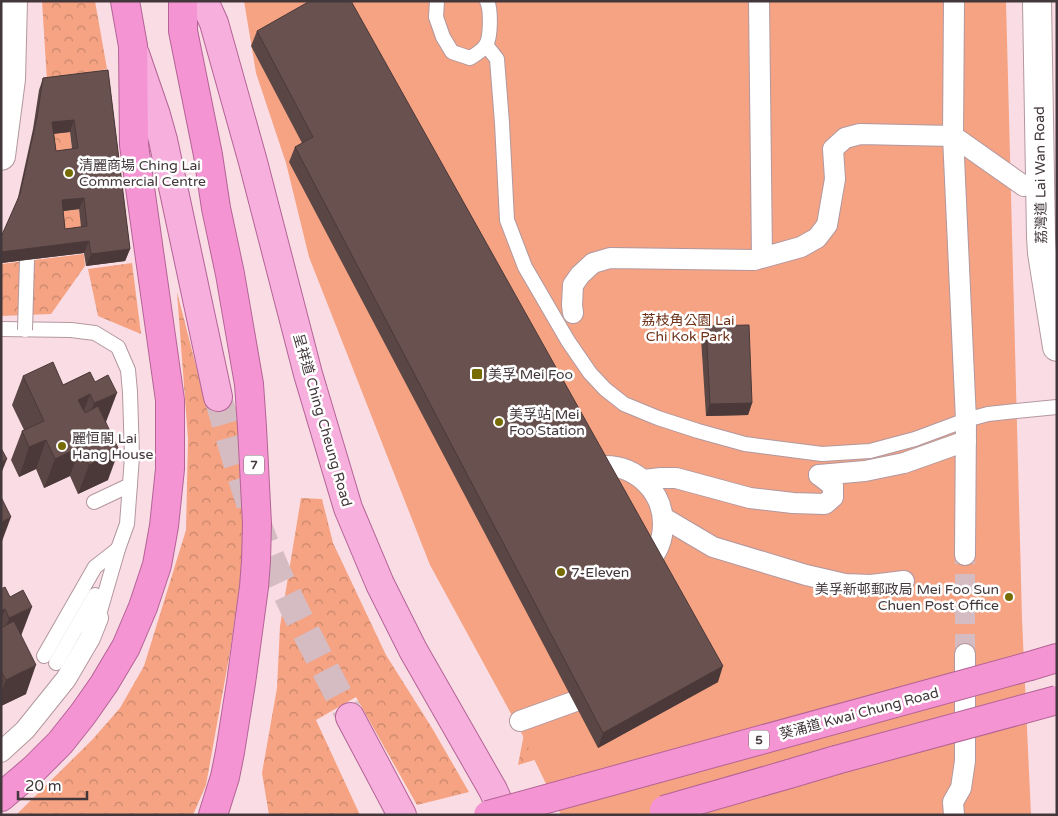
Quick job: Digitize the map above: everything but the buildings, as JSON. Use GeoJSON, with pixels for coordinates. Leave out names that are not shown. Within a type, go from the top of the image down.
{"type":"FeatureCollection","features":[{"type":"Feature","properties":{"kind":"highway"},"geometry":{"type":"LineString","coordinates":[[1,797],[34,769],[60,743],[104,684],[126,647],[143,606],[157,565],[164,526],[170,469],[170,400],[134,145],[133,46],[125,1]]}},
{"type":"Feature","properties":{"kind":"highway","name":"7"},"geometry":{"type":"LineString","coordinates":[[183,1],[183,31],[237,309],[249,384],[257,524],[256,562],[248,635],[230,752],[225,777],[213,815]]}},
{"type":"Feature","properties":{"kind":"highway","name":"葵涌道 Kwai Chung Road"},"geometry":{"type":"LineString","coordinates":[[488,815],[1057,658]]}},
{"type":"Feature","properties":{"kind":"highway"},"geometry":{"type":"LineString","coordinates":[[649,815],[836,760],[1057,700]]}},
{"type":"Feature","properties":{"kind":"main road","name":"呈祥道 Ching Cheung Road"},"geometry":{"type":"LineString","coordinates":[[204,1],[214,23],[253,162],[308,374],[348,508],[380,584],[413,650],[493,790],[504,815]]}},
{"type":"Feature","properties":{"kind":"main road"},"geometry":{"type":"LineString","coordinates":[[133,46],[163,140],[218,397]]}},
{"type":"Feature","properties":{"kind":"main road"},"geometry":{"type":"LineString","coordinates":[[350,717],[402,815]]}},
{"type":"Feature","properties":{"kind":"street"},"geometry":{"type":"LineString","coordinates":[[1,156],[11,79],[13,1]]}},
{"type":"Feature","properties":{"kind":"street"},"geometry":{"type":"LineString","coordinates":[[759,1],[762,257]]}},
{"type":"Feature","properties":{"kind":"street"},"geometry":{"type":"LineString","coordinates":[[954,1],[953,136],[966,420],[966,555]]}},
{"type":"Feature","properties":{"kind":"street","name":"荔灣道 Lai Wan Road"},"geometry":{"type":"LineString","coordinates":[[1043,4],[1041,237],[1057,347]]}},
{"type":"Feature","properties":{"kind":"street"},"geometry":{"type":"LineString","coordinates":[[573,313],[573,286],[580,275],[593,263],[610,258],[754,260],[801,247],[817,238],[827,225],[834,179],[834,149],[845,138],[860,134],[953,136],[1024,186]]}},
{"type":"Feature","properties":{"kind":"street"},"geometry":{"type":"LineString","coordinates":[[644,480],[676,478],[750,498],[793,503],[825,504],[833,497],[833,486],[819,476],[865,471],[904,463],[966,441]]}},
{"type":"Feature","properties":{"kind":"street"},"geometry":{"type":"LineString","coordinates":[[604,465],[626,469],[644,480],[658,497],[664,518],[662,539],[653,559],[637,574],[598,591],[559,561],[549,541],[547,520],[552,499],[565,482],[583,470],[604,465]]}},
{"type":"Feature","properties":{"kind":"street"},"geometry":{"type":"LineString","coordinates":[[664,518],[713,547],[806,575],[845,584],[904,581]]}},
{"type":"Feature","properties":{"kind":"street"},"geometry":{"type":"LineString","coordinates":[[1,752],[25,730],[55,666],[90,638],[95,600]]}},
{"type":"Feature","properties":{"kind":"street"},"geometry":{"type":"LineString","coordinates":[[954,815],[953,802],[961,788],[965,761],[965,654]]}},
{"type":"Feature","properties":{"kind":"street"},"geometry":{"type":"LineString","coordinates":[[520,722],[599,693],[609,677]]}},
{"type":"Feature","properties":{"kind":"lane"},"geometry":{"type":"LineString","coordinates":[[437,1],[436,17],[443,37],[452,52],[470,58],[486,45],[490,28],[489,5],[486,1]]}},
{"type":"Feature","properties":{"kind":"lane"},"geometry":{"type":"LineString","coordinates":[[486,45],[497,59],[507,220],[510,228],[525,267],[568,341],[590,373],[605,389],[624,404],[658,418],[745,444],[822,454],[870,451],[915,439],[988,414],[1057,408]]}},
{"type":"Feature","properties":{"kind":"lane"},"geometry":{"type":"LineString","coordinates":[[25,330],[26,260],[29,245]]}},
{"type":"Feature","properties":{"kind":"lane"},"geometry":{"type":"LineString","coordinates":[[1,329],[95,332],[118,347],[128,370],[132,457],[126,487],[127,524],[95,600],[55,666]]}},
{"type":"Feature","properties":{"kind":"lane"},"geometry":{"type":"LineString","coordinates":[[94,502],[126,487]]}},
{"type":"Feature","properties":{"kind":"lane"},"geometry":{"type":"LineString","coordinates":[[95,600],[95,567],[118,549]]}},
{"type":"Feature","properties":{"kind":"green space"},"geometry":{"type":"Polygon","coordinates":[[[42,1],[95,1],[107,69],[47,81],[42,1]]]}},
{"type":"Feature","properties":{"kind":"green space","name":"荔枝角公園 Lai Chi Kok Park"},"geometry":{"type":"Polygon","coordinates":[[[244,1],[1006,1],[1022,619],[1031,815],[561,815],[521,732],[430,565],[309,257],[286,163],[256,73],[244,1]]]}},
{"type":"Feature","properties":{"kind":"green space"},"geometry":{"type":"Polygon","coordinates":[[[70,132],[73,160],[51,163],[48,134],[70,132]]]}},
{"type":"Feature","properties":{"kind":"green space"},"geometry":{"type":"Polygon","coordinates":[[[79,209],[83,238],[61,241],[57,212],[79,209]]]}},
{"type":"Feature","properties":{"kind":"green space"},"geometry":{"type":"Polygon","coordinates":[[[84,254],[85,266],[51,314],[1,316],[1,264],[84,254]]]}},
{"type":"Feature","properties":{"kind":"green space"},"geometry":{"type":"Polygon","coordinates":[[[132,263],[141,334],[98,316],[88,269],[132,263]]]}},
{"type":"Feature","properties":{"kind":"green space"},"geometry":{"type":"Polygon","coordinates":[[[177,292],[204,397],[244,410],[246,504],[242,569],[230,652],[206,785],[193,815],[16,815],[92,740],[120,708],[144,666],[186,530],[188,439],[177,292]]]}},
{"type":"Feature","properties":{"kind":"green space"},"geometry":{"type":"Polygon","coordinates":[[[301,498],[322,499],[333,543],[386,655],[432,728],[469,792],[417,805],[356,697],[316,720],[360,815],[269,815],[262,773],[277,688],[280,626],[301,498]]]}},
{"type":"Feature","properties":{"kind":"green space"},"geometry":{"type":"Polygon","coordinates":[[[530,703],[541,758],[518,765],[530,703]]]}},
{"type":"Feature","properties":{"kind":"tunnel"},"geometry":{"type":"LineString","coordinates":[[218,397],[243,481],[273,563],[310,641],[350,717]]}},
{"type":"Feature","properties":{"kind":"tunnel"},"geometry":{"type":"LineString","coordinates":[[965,555],[965,654]]}},
{"type":"Feature","properties":{"kind":"place","name":"清麗商場 Ching Lai Commercial Centre"},"geometry":{"type":"Point","coordinates":[69,173]}},
{"type":"Feature","properties":{"kind":"place","name":"美孚 Mei Foo"},"geometry":{"type":"Point","coordinates":[477,374]}},
{"type":"Feature","properties":{"kind":"place","name":"美孚站 Mei Foo Station"},"geometry":{"type":"Point","coordinates":[499,422]}},
{"type":"Feature","properties":{"kind":"place","name":"麗恒閣 Lai Hang House"},"geometry":{"type":"Point","coordinates":[62,446]}},
{"type":"Feature","properties":{"kind":"place","name":"7-Eleven"},"geometry":{"type":"Point","coordinates":[561,572]}},
{"type":"Feature","properties":{"kind":"place","name":"美孚新邨郵政局 Mei Foo Sun Chuen Post Office"},"geometry":{"type":"Point","coordinates":[1009,597]}}]}
